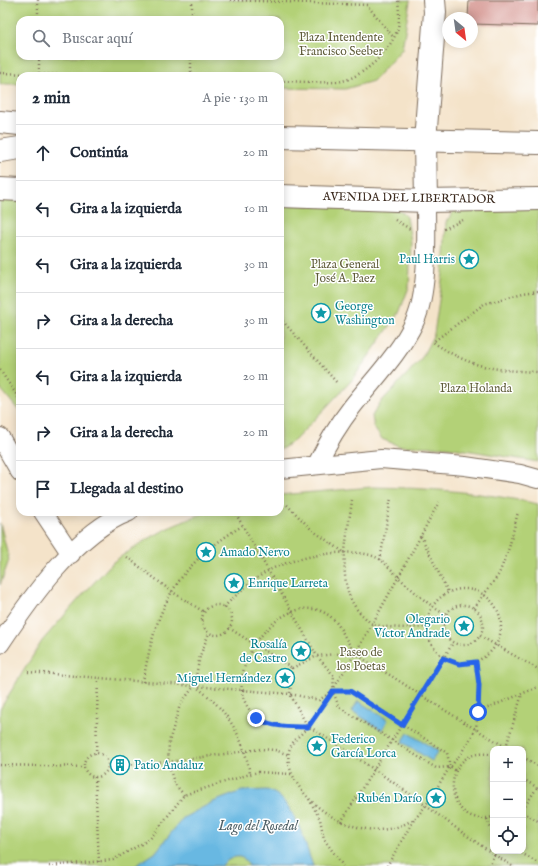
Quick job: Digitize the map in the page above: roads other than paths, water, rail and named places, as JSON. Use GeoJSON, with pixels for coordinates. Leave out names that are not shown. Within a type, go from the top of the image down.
{"type":"FeatureCollection","features":[{"type":"Feature","properties":{"kind":"main road"},"geometry":{"type":"LineString","coordinates":[[426,201],[425,141],[435,12],[434,0]]}},
{"type":"Feature","properties":{"kind":"main road"},"geometry":{"type":"LineString","coordinates":[[0,122],[16,124]]}},
{"type":"Feature","properties":{"kind":"main road"},"geometry":{"type":"LineString","coordinates":[[284,137],[538,142]]}},
{"type":"Feature","properties":{"kind":"main road"},"geometry":{"type":"LineString","coordinates":[[0,151],[16,149]]}},
{"type":"Feature","properties":{"kind":"main road"},"geometry":{"type":"LineString","coordinates":[[0,189],[16,190]]}},
{"type":"Feature","properties":{"kind":"main road","name":"AVENIDA DEL LIBERTADOR"},"geometry":{"type":"LineString","coordinates":[[284,196],[426,201],[538,199]]}},
{"type":"Feature","properties":{"kind":"street"},"geometry":{"type":"LineString","coordinates":[[317,464],[332,436],[350,409],[400,345],[415,321],[423,290],[426,201]]}},
{"type":"Feature","properties":{"kind":"street"},"geometry":{"type":"LineString","coordinates":[[0,437],[16,465]]}},
{"type":"Feature","properties":{"kind":"street"},"geometry":{"type":"LineString","coordinates":[[284,468],[317,464],[385,459],[465,466],[520,474],[538,479]]}},
{"type":"Feature","properties":{"kind":"street"},"geometry":{"type":"LineString","coordinates":[[46,516],[71,554]]}},
{"type":"Feature","properties":{"kind":"street"},"geometry":{"type":"LineString","coordinates":[[0,644],[32,596],[71,554],[118,516]]}},
{"type":"Feature","properties":{"kind":"water"},"geometry":{"type":"Polygon","coordinates":[[[358,701],[388,720],[382,730],[352,711],[358,701]]]}},
{"type":"Feature","properties":{"kind":"water"},"geometry":{"type":"Polygon","coordinates":[[[408,733],[438,751],[432,761],[402,742],[408,733]]]}},
{"type":"Feature","properties":{"kind":"water","name":"Lago del Rosedal"},"geometry":{"type":"Polygon","coordinates":[[[267,790],[279,797],[292,813],[313,866],[249,866],[243,858],[236,857],[228,860],[221,866],[135,866],[155,853],[183,818],[213,802],[242,791],[267,790]]]}},
{"type":"Feature","properties":{"kind":"place","name":"Paul Harris"},"geometry":{"type":"Point","coordinates":[469,259]}},
{"type":"Feature","properties":{"kind":"place","name":"George Washington"},"geometry":{"type":"Point","coordinates":[321,313]}},
{"type":"Feature","properties":{"kind":"place","name":"Amado Nervo"},"geometry":{"type":"Point","coordinates":[206,552]}},
{"type":"Feature","properties":{"kind":"place","name":"Enrique Larreta"},"geometry":{"type":"Point","coordinates":[234,583]}},
{"type":"Feature","properties":{"kind":"place","name":"Olegario Víctor Andrade"},"geometry":{"type":"Point","coordinates":[464,626]}},
{"type":"Feature","properties":{"kind":"place","name":"Rosalía de Castro"},"geometry":{"type":"Point","coordinates":[301,651]}},
{"type":"Feature","properties":{"kind":"place","name":"Miguel Hernández"},"geometry":{"type":"Point","coordinates":[285,678]}},
{"type":"Feature","properties":{"kind":"place","name":"Federico García Lorca"},"geometry":{"type":"Point","coordinates":[317,746]}},
{"type":"Feature","properties":{"kind":"place","name":"Patio Andaluz"},"geometry":{"type":"Point","coordinates":[120,765]}},
{"type":"Feature","properties":{"kind":"place","name":"Rubén Darío"},"geometry":{"type":"Point","coordinates":[436,798]}},
{"type":"Feature","properties":{"kind":"park label","name":"Plaza Intendente Francisco Seeber"},"geometry":{"type":"Point","coordinates":[341,44]}},
{"type":"Feature","properties":{"kind":"park label","name":"Plaza General José A. Paez"},"geometry":{"type":"Point","coordinates":[345,271]}},
{"type":"Feature","properties":{"kind":"park label","name":"Plaza Holanda"},"geometry":{"type":"Point","coordinates":[476,388]}},
{"type":"Feature","properties":{"kind":"park label","name":"Paseo de los Poetas"},"geometry":{"type":"Point","coordinates":[361,659]}}]}
